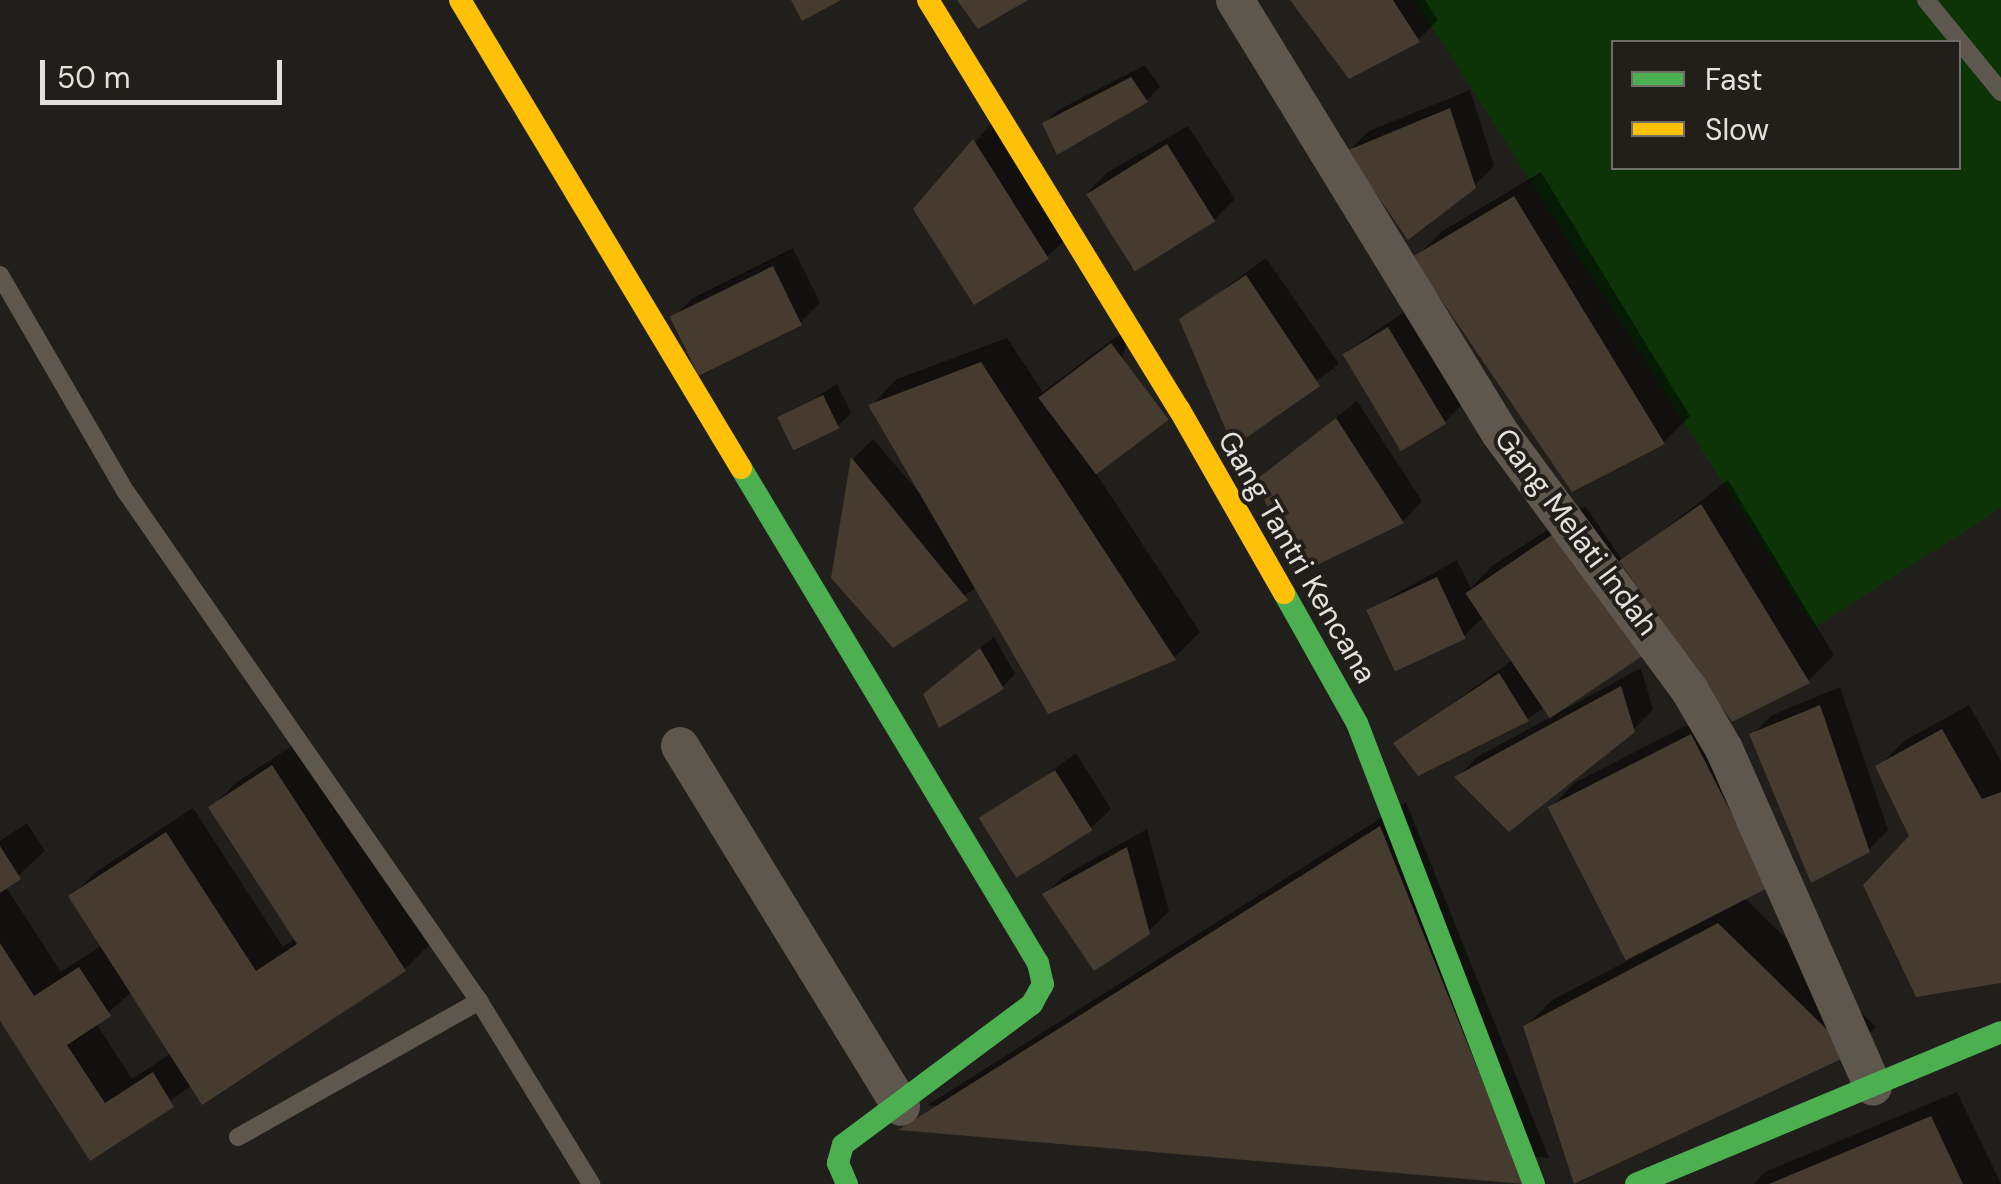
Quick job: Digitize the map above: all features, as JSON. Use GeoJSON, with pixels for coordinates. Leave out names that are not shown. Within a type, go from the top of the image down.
{"type":"FeatureCollection","features":[{"type":"Feature","properties":{"kind":"street"},"geometry":{"type":"LineString","coordinates":[[460,0],[1038,963],[1038,998],[901,1107],[840,1148],[838,1163],[847,1184]]}},
{"type":"Feature","properties":{"kind":"street","name":"Gang Tantri Kencana"},"geometry":{"type":"LineString","coordinates":[[928,0],[1179,410],[1357,722],[1534,1184]]}},
{"type":"Feature","properties":{"kind":"street","name":"Gang Melati Indah"},"geometry":{"type":"LineString","coordinates":[[1236,0],[1500,432],[1654,634],[1699,706],[1724,749],[1872,1087]]}},
{"type":"Feature","properties":{"kind":"street"},"geometry":{"type":"LineString","coordinates":[[680,746],[901,1107]]}},
{"type":"Feature","properties":{"kind":"street"},"geometry":{"type":"LineString","coordinates":[[1636,1184],[2001,1032]]}},
{"type":"Feature","properties":{"kind":"lane"},"geometry":{"type":"LineString","coordinates":[[1926,0],[1959,40]]}},
{"type":"Feature","properties":{"kind":"lane"},"geometry":{"type":"LineString","coordinates":[[1961,43],[2001,92]]}},
{"type":"Feature","properties":{"kind":"lane"},"geometry":{"type":"LineString","coordinates":[[0,275],[126,492],[480,1001],[591,1184]]}},
{"type":"Feature","properties":{"kind":"lane"},"geometry":{"type":"LineString","coordinates":[[238,1137],[480,1001]]}},
{"type":"Feature","properties":{"kind":"green space"},"geometry":{"type":"Polygon","coordinates":[[[1415,0],[2001,0],[2001,508],[1815,627],[1415,0]]]}},
{"type":"Feature","properties":{"kind":"building"},"geometry":{"type":"Polygon","coordinates":[[[791,0],[841,0],[802,21],[791,0]]]}},
{"type":"Feature","properties":{"kind":"building"},"geometry":{"type":"Polygon","coordinates":[[[957,0],[1028,0],[978,29],[957,0]]]}},
{"type":"Feature","properties":{"kind":"building"},"geometry":{"type":"Polygon","coordinates":[[[1290,0],[1393,0],[1420,42],[1349,79],[1290,0]]]}},
{"type":"Feature","properties":{"kind":"building"},"geometry":{"type":"Polygon","coordinates":[[[1131,77],[1148,102],[1057,155],[1042,123],[1131,77]]]}},
{"type":"Feature","properties":{"kind":"building"},"geometry":{"type":"Polygon","coordinates":[[[1450,108],[1476,188],[1408,240],[1346,151],[1450,108]]]}},
{"type":"Feature","properties":{"kind":"building"},"geometry":{"type":"Polygon","coordinates":[[[973,139],[1049,259],[974,305],[913,209],[973,139]]]}},
{"type":"Feature","properties":{"kind":"building"},"geometry":{"type":"Polygon","coordinates":[[[1167,144],[1215,221],[1135,272],[1086,194],[1167,144]]]}},
{"type":"Feature","properties":{"kind":"building"},"geometry":{"type":"Polygon","coordinates":[[[1514,196],[1665,444],[1572,492],[1412,257],[1514,196]]]}},
{"type":"Feature","properties":{"kind":"building"},"geometry":{"type":"Polygon","coordinates":[[[773,266],[802,325],[699,376],[670,316],[773,266]]]}},
{"type":"Feature","properties":{"kind":"building"},"geometry":{"type":"Polygon","coordinates":[[[1246,275],[1320,386],[1233,447],[1179,319],[1246,275]]]}},
{"type":"Feature","properties":{"kind":"building"},"geometry":{"type":"Polygon","coordinates":[[[1388,327],[1446,424],[1401,451],[1343,354],[1388,327]]]}},
{"type":"Feature","properties":{"kind":"building"},"geometry":{"type":"Polygon","coordinates":[[[1111,343],[1169,420],[1096,474],[1038,398],[1111,343]]]}},
{"type":"Feature","properties":{"kind":"building"},"geometry":{"type":"Polygon","coordinates":[[[981,362],[1176,660],[1048,714],[868,405],[981,362]]]}},
{"type":"Feature","properties":{"kind":"building"},"geometry":{"type":"Polygon","coordinates":[[[823,395],[839,428],[793,451],[777,417],[823,395]]]}},
{"type":"Feature","properties":{"kind":"building"},"geometry":{"type":"Polygon","coordinates":[[[1336,418],[1404,523],[1292,577],[1257,479],[1336,418]]]}},
{"type":"Feature","properties":{"kind":"building"},"geometry":{"type":"Polygon","coordinates":[[[851,457],[968,600],[893,648],[831,578],[851,457]]]}},
{"type":"Feature","properties":{"kind":"building"},"geometry":{"type":"Polygon","coordinates":[[[1701,504],[1810,683],[1732,722],[1619,561],[1701,504]]]}},
{"type":"Feature","properties":{"kind":"building"},"geometry":{"type":"Polygon","coordinates":[[[1559,530],[1643,655],[1550,718],[1465,593],[1559,530]]]}},
{"type":"Feature","properties":{"kind":"building"},"geometry":{"type":"Polygon","coordinates":[[[1437,577],[1466,639],[1395,672],[1366,610],[1437,577]]]}},
{"type":"Feature","properties":{"kind":"building"},"geometry":{"type":"Polygon","coordinates":[[[980,648],[1004,689],[939,728],[923,694],[980,648]]]}},
{"type":"Feature","properties":{"kind":"building"},"geometry":{"type":"Polygon","coordinates":[[[1499,673],[1529,721],[1418,776],[1393,743],[1499,673]]]}},
{"type":"Feature","properties":{"kind":"building"},"geometry":{"type":"Polygon","coordinates":[[[1621,686],[1635,732],[1509,832],[1454,777],[1621,686]]]}},
{"type":"Feature","properties":{"kind":"building"},"geometry":{"type":"Polygon","coordinates":[[[1820,705],[1870,852],[1811,883],[1749,734],[1820,705]]]}},
{"type":"Feature","properties":{"kind":"building"},"geometry":{"type":"Polygon","coordinates":[[[1942,729],[1982,799],[2001,792],[2001,983],[1916,997],[1863,885],[1909,836],[1875,766],[1942,729]]]}},
{"type":"Feature","properties":{"kind":"building"},"geometry":{"type":"Polygon","coordinates":[[[1691,734],[1769,887],[1626,960],[1548,807],[1691,734]]]}},
{"type":"Feature","properties":{"kind":"building"},"geometry":{"type":"Polygon","coordinates":[[[272,765],[406,971],[202,1105],[68,896],[166,832],[256,971],[297,944],[208,807],[272,765]]]}},
{"type":"Feature","properties":{"kind":"building"},"geometry":{"type":"Polygon","coordinates":[[[1055,770],[1093,830],[1016,878],[979,818],[1055,770]]]}},
{"type":"Feature","properties":{"kind":"building"},"geometry":{"type":"Polygon","coordinates":[[[1380,826],[1524,1184],[898,1130],[1380,826]]]}},
{"type":"Feature","properties":{"kind":"building"},"geometry":{"type":"Polygon","coordinates":[[[0,846],[21,879],[0,893],[0,846]]]}},
{"type":"Feature","properties":{"kind":"building"},"geometry":{"type":"Polygon","coordinates":[[[1127,847],[1150,934],[1094,971],[1042,894],[1127,847]]]}},
{"type":"Feature","properties":{"kind":"building"},"geometry":{"type":"Polygon","coordinates":[[[1718,923],[1852,1054],[1574,1184],[1523,1026],[1718,923]]]}},
{"type":"Feature","properties":{"kind":"building"},"geometry":{"type":"Polygon","coordinates":[[[0,943],[34,996],[79,967],[111,1016],[67,1045],[105,1103],[153,1072],[174,1107],[90,1161],[0,1021],[0,943]]]}},
{"type":"Feature","properties":{"kind":"building"},"geometry":{"type":"Polygon","coordinates":[[[1931,1116],[1963,1184],[1769,1184],[1931,1116]]]}},
{"type":"Feature","properties":{"kind":"traffic: fast"},"geometry":{"type":"LineString","coordinates":[[741,468],[1038,963],[1043,984],[1032,1004],[843,1145],[838,1163],[847,1184]]}},
{"type":"Feature","properties":{"kind":"traffic: fast"},"geometry":{"type":"LineString","coordinates":[[1284,593],[1357,723],[1534,1184]]}},
{"type":"Feature","properties":{"kind":"traffic: fast"},"geometry":{"type":"LineString","coordinates":[[1636,1184],[2001,1032]]}},
{"type":"Feature","properties":{"kind":"traffic: slow"},"geometry":{"type":"LineString","coordinates":[[460,0],[741,468]]}},
{"type":"Feature","properties":{"kind":"traffic: slow"},"geometry":{"type":"LineString","coordinates":[[928,0],[1179,409],[1284,593]]}}]}
